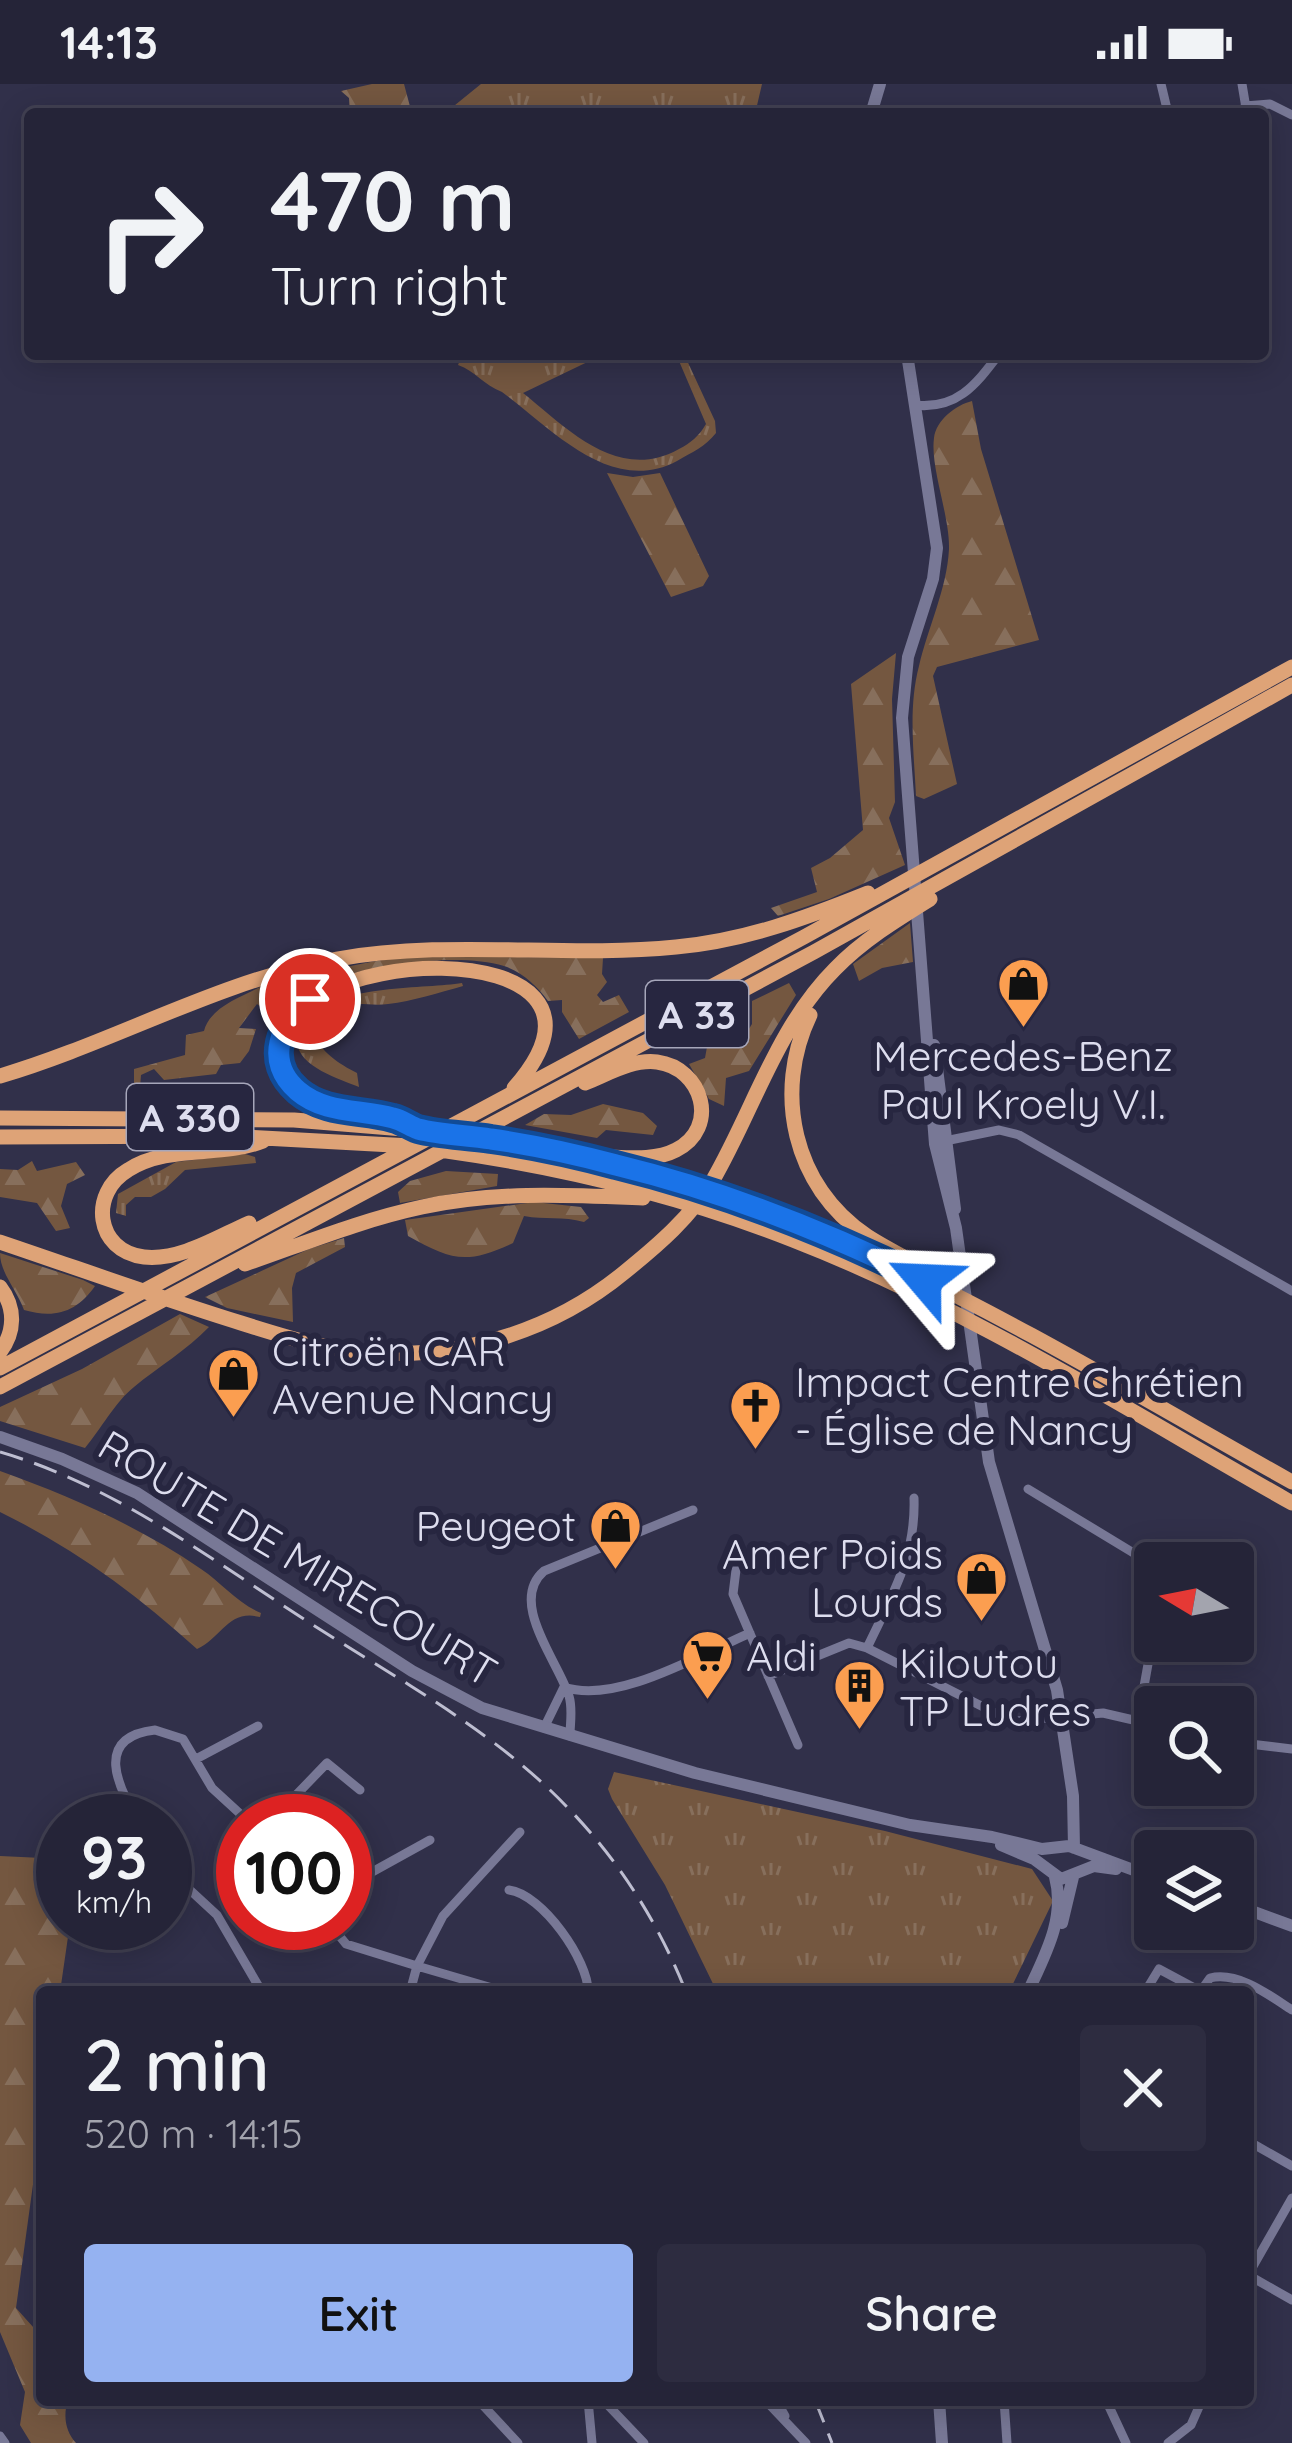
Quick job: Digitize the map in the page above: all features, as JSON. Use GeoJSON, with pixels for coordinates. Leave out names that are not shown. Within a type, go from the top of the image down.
{"type":"FeatureCollection","features":[{"type":"Feature","properties":{"kind":"highway","name":"A 33"},"geometry":{"type":"LineString","coordinates":[[0,1368],[948,858],[1292,667]]}},
{"type":"Feature","properties":{"kind":"highway","name":"A 33"},"geometry":{"type":"LineString","coordinates":[[0,1387],[902,910],[1292,685]]}},
{"type":"Feature","properties":{"kind":"highway"},"geometry":{"type":"LineString","coordinates":[[0,1076],[266,975],[340,959],[451,948],[675,947],[787,926],[896,882]]}},
{"type":"Feature","properties":{"kind":"highway"},"geometry":{"type":"LineString","coordinates":[[0,1242],[211,1314],[299,1340],[370,1354],[440,1352],[507,1338],[600,1292],[660,1244],[702,1198],[802,1009],[832,972],[902,910]]}},
{"type":"Feature","properties":{"kind":"highway"},"geometry":{"type":"LineString","coordinates":[[508,1094],[542,1048],[545,1021],[535,996],[506,976],[476,970],[425,970],[370,978],[310,999],[282,1030],[279,1058],[285,1077],[305,1096],[326,1106],[420,1129],[520,1143],[713,1192],[862,1250],[955,1295],[1292,1482]]}},
{"type":"Feature","properties":{"kind":"highway"},"geometry":{"type":"LineString","coordinates":[[832,972],[801,1034],[790,1076],[793,1120],[804,1158],[830,1202],[851,1224],[932,1273],[955,1295]]}},
{"type":"Feature","properties":{"kind":"highway"},"geometry":{"type":"LineString","coordinates":[[494,1122],[632,1063],[676,1067],[690,1077],[699,1093],[701,1113],[696,1132],[680,1149],[639,1158],[574,1155]]}},
{"type":"Feature","properties":{"kind":"highway","name":"A 330"},"geometry":{"type":"LineString","coordinates":[[0,1118],[386,1121]]}},
{"type":"Feature","properties":{"kind":"highway","name":"A 330"},"geometry":{"type":"LineString","coordinates":[[0,1137],[348,1141],[491,1157],[676,1199],[796,1241],[914,1294],[1292,1503]]}},
{"type":"Feature","properties":{"kind":"highway"},"geometry":{"type":"LineString","coordinates":[[274,1137],[247,1147],[158,1157],[125,1171],[102,1201],[106,1232],[124,1251],[143,1257],[168,1256],[308,1201]]}},
{"type":"Feature","properties":{"kind":"highway"},"geometry":{"type":"LineString","coordinates":[[197,1280],[370,1220],[425,1206],[528,1193],[676,1199]]}},
{"type":"Feature","properties":{"kind":"highway"},"geometry":{"type":"LineString","coordinates":[[0,1287],[12,1318],[10,1340],[0,1352]]}},
{"type":"Feature","properties":{"kind":"street"},"geometry":{"type":"LineString","coordinates":[[1254,108],[1270,104],[1292,115]]}},
{"type":"Feature","properties":{"kind":"street"},"geometry":{"type":"LineString","coordinates":[[910,360],[925,412],[919,439],[937,555],[908,657],[902,742],[941,1142],[993,1478],[1050,1660],[1073,1796],[1076,1874],[1065,1916],[1031,1986]]}},
{"type":"Feature","properties":{"kind":"street"},"geometry":{"type":"LineString","coordinates":[[925,412],[980,379],[994,360]]}},
{"type":"Feature","properties":{"kind":"street"},"geometry":{"type":"LineString","coordinates":[[941,1142],[999,1130],[1019,1135],[1292,1292]]}},
{"type":"Feature","properties":{"kind":"street","name":"ROUTE DE MIRECOURT"},"geometry":{"type":"LineString","coordinates":[[0,1438],[91,1470],[137,1493],[412,1671],[482,1708],[695,1774],[894,1822],[1076,1850]]}},
{"type":"Feature","properties":{"kind":"street"},"geometry":{"type":"LineString","coordinates":[[1028,1489],[1134,1553]]}},
{"type":"Feature","properties":{"kind":"street"},"geometry":{"type":"LineString","coordinates":[[867,1648],[910,1557],[914,1498]]}},
{"type":"Feature","properties":{"kind":"street"},"geometry":{"type":"LineString","coordinates":[[570,1736],[571,1705],[533,1613],[532,1581],[544,1571],[693,1510]]}},
{"type":"Feature","properties":{"kind":"street"},"geometry":{"type":"LineString","coordinates":[[738,1554],[733,1594],[798,1745]]}},
{"type":"Feature","properties":{"kind":"street"},"geometry":{"type":"LineString","coordinates":[[564,1687],[588,1693],[750,1633]]}},
{"type":"Feature","properties":{"kind":"street"},"geometry":{"type":"LineString","coordinates":[[768,1676],[849,1643],[1018,1721],[1103,1713],[1134,1719]]}},
{"type":"Feature","properties":{"kind":"street"},"geometry":{"type":"LineString","coordinates":[[544,1728],[564,1687]]}},
{"type":"Feature","properties":{"kind":"street"},"geometry":{"type":"LineString","coordinates":[[196,1759],[258,1726]]}},
{"type":"Feature","properties":{"kind":"street"},"geometry":{"type":"LineString","coordinates":[[124,1794],[115,1778],[118,1754],[129,1739],[149,1730],[183,1739],[219,1794]]}},
{"type":"Feature","properties":{"kind":"street"},"geometry":{"type":"LineString","coordinates":[[1254,1744],[1292,1749]]}},
{"type":"Feature","properties":{"kind":"street"},"geometry":{"type":"LineString","coordinates":[[297,1794],[327,1763],[360,1790]]}},
{"type":"Feature","properties":{"kind":"street"},"geometry":{"type":"LineString","coordinates":[[1050,1944],[1059,1902],[1051,1872],[1069,1781]]}},
{"type":"Feature","properties":{"kind":"street"},"geometry":{"type":"LineString","coordinates":[[412,1986],[443,1916],[520,1832]]}},
{"type":"Feature","properties":{"kind":"street","name":"ROUTE DE MIRECOURT"},"geometry":{"type":"LineString","coordinates":[[981,1838],[1051,1872]]}},
{"type":"Feature","properties":{"kind":"street"},"geometry":{"type":"LineString","coordinates":[[372,1872],[430,1840]]}},
{"type":"Feature","properties":{"kind":"street"},"geometry":{"type":"LineString","coordinates":[[1076,1850],[1134,1870]]}},
{"type":"Feature","properties":{"kind":"street"},"geometry":{"type":"LineString","coordinates":[[1051,1872],[1076,1874],[1102,1866],[1134,1873]]}},
{"type":"Feature","properties":{"kind":"street"},"geometry":{"type":"LineString","coordinates":[[509,1890],[522,1892],[558,1925],[588,1986]]}},
{"type":"Feature","properties":{"kind":"street"},"geometry":{"type":"LineString","coordinates":[[192,1892],[217,1915],[258,1986]]}},
{"type":"Feature","properties":{"kind":"street"},"geometry":{"type":"LineString","coordinates":[[1254,1912],[1292,1927]]}},
{"type":"Feature","properties":{"kind":"street"},"geometry":{"type":"LineString","coordinates":[[365,1950],[485,1986]]}},
{"type":"Feature","properties":{"kind":"street"},"geometry":{"type":"LineString","coordinates":[[1149,1986],[1159,1969],[1189,1986]]}},
{"type":"Feature","properties":{"kind":"street"},"geometry":{"type":"LineString","coordinates":[[1204,1986],[1210,1978],[1221,1976],[1253,1986]]}},
{"type":"Feature","properties":{"kind":"street"},"geometry":{"type":"LineString","coordinates":[[1254,1986],[1292,2010]]}},
{"type":"Feature","properties":{"kind":"street"},"geometry":{"type":"LineString","coordinates":[[1254,2144],[1292,2166]]}},
{"type":"Feature","properties":{"kind":"street"},"geometry":{"type":"LineString","coordinates":[[1254,2264],[1292,2198]]}},
{"type":"Feature","properties":{"kind":"street"},"geometry":{"type":"LineString","coordinates":[[1254,2278],[1292,2300]]}},
{"type":"Feature","properties":{"kind":"street"},"geometry":{"type":"LineString","coordinates":[[484,2406],[518,2443]]}},
{"type":"Feature","properties":{"kind":"street"},"geometry":{"type":"LineString","coordinates":[[589,2406],[592,2443]]}},
{"type":"Feature","properties":{"kind":"street"},"geometry":{"type":"LineString","coordinates":[[609,2406],[644,2443]]}},
{"type":"Feature","properties":{"kind":"street"},"geometry":{"type":"LineString","coordinates":[[771,2406],[806,2443]]}},
{"type":"Feature","properties":{"kind":"street"},"geometry":{"type":"LineString","coordinates":[[779,2406],[791,2426]]}},
{"type":"Feature","properties":{"kind":"street"},"geometry":{"type":"LineString","coordinates":[[939,2406],[942,2443]]}},
{"type":"Feature","properties":{"kind":"street"},"geometry":{"type":"LineString","coordinates":[[1004,2406],[1007,2443]]}},
{"type":"Feature","properties":{"kind":"street"},"geometry":{"type":"LineString","coordinates":[[1109,2406],[1126,2443]]}},
{"type":"Feature","properties":{"kind":"street"},"geometry":{"type":"LineString","coordinates":[[1168,2443],[1191,2425],[1199,2406]]}},
{"type":"Feature","properties":{"kind":"green space"},"geometry":{"type":"Polygon","coordinates":[[[404,84],[410,108],[350,108],[349,98],[341,91],[404,84]]]}},
{"type":"Feature","properties":{"kind":"green space"},"geometry":{"type":"Polygon","coordinates":[[[481,84],[762,84],[756,108],[451,108],[481,84]]]}},
{"type":"Feature","properties":{"kind":"green space"},"geometry":{"type":"Polygon","coordinates":[[[460,360],[592,360],[523,393],[576,436],[615,456],[635,460],[679,449],[706,424],[679,360],[687,360],[716,433],[693,452],[653,470],[606,464],[583,454],[458,365],[460,360]]]}},
{"type":"Feature","properties":{"kind":"green space"},"geometry":{"type":"Polygon","coordinates":[[[972,401],[981,449],[1039,640],[937,667],[933,676],[957,784],[924,799],[916,796],[914,698],[949,549],[934,438],[948,414],[972,401]]]}},
{"type":"Feature","properties":{"kind":"green space"},"geometry":{"type":"Polygon","coordinates":[[[607,473],[633,477],[660,473],[709,576],[703,586],[671,597],[607,473]]]}},
{"type":"Feature","properties":{"kind":"green space"},"geometry":{"type":"Polygon","coordinates":[[[896,653],[892,699],[895,802],[889,818],[905,865],[778,916],[771,908],[817,892],[811,868],[863,830],[851,684],[896,653]]]}},
{"type":"Feature","properties":{"kind":"green space"},"geometry":{"type":"Polygon","coordinates":[[[910,923],[913,962],[882,968],[859,981],[853,964],[910,923]]]}},
{"type":"Feature","properties":{"kind":"green space"},"geometry":{"type":"Polygon","coordinates":[[[418,956],[603,958],[602,974],[607,982],[597,995],[603,1002],[619,995],[629,1012],[579,1039],[562,1012],[562,1000],[548,1001],[529,980],[504,966],[440,960],[390,966],[326,981],[268,1012],[257,1004],[239,1028],[256,1029],[240,1063],[221,1065],[216,1074],[164,1080],[154,1069],[141,1075],[140,1087],[134,1087],[134,1069],[185,1055],[186,1035],[204,1031],[220,1009],[262,986],[274,993],[344,968],[418,956]]]}},
{"type":"Feature","properties":{"kind":"green space"},"geometry":{"type":"Polygon","coordinates":[[[462,983],[407,1001],[345,1005],[322,1021],[317,1030],[322,1047],[357,1073],[359,1087],[309,1063],[298,1046],[307,1019],[345,997],[462,983]]]}},
{"type":"Feature","properties":{"kind":"green space"},"geometry":{"type":"Polygon","coordinates":[[[789,983],[796,995],[749,1071],[726,1078],[724,1106],[709,1099],[689,1064],[705,1058],[707,1047],[722,1036],[737,1048],[752,1024],[752,1001],[789,983]]]}},
{"type":"Feature","properties":{"kind":"green space"},"geometry":{"type":"Polygon","coordinates":[[[603,1104],[643,1113],[657,1126],[653,1135],[606,1130],[597,1138],[525,1125],[544,1114],[571,1115],[603,1104]]]}},
{"type":"Feature","properties":{"kind":"green space"},"geometry":{"type":"Polygon","coordinates":[[[245,1154],[255,1157],[256,1163],[185,1170],[151,1197],[135,1197],[126,1205],[126,1216],[116,1213],[118,1194],[176,1162],[245,1154]]]}},
{"type":"Feature","properties":{"kind":"green space"},"geometry":{"type":"Polygon","coordinates":[[[32,1161],[37,1171],[76,1162],[85,1175],[67,1184],[61,1206],[70,1228],[56,1231],[37,1203],[0,1197],[0,1169],[18,1170],[32,1161]]]}},
{"type":"Feature","properties":{"kind":"green space"},"geometry":{"type":"Polygon","coordinates":[[[446,1171],[498,1174],[497,1186],[400,1203],[398,1192],[410,1181],[446,1171]]]}},
{"type":"Feature","properties":{"kind":"green space"},"geometry":{"type":"Polygon","coordinates":[[[534,1202],[581,1207],[589,1218],[584,1222],[524,1216],[513,1243],[470,1257],[448,1255],[408,1236],[405,1220],[534,1202]]]}},
{"type":"Feature","properties":{"kind":"green space"},"geometry":{"type":"Polygon","coordinates":[[[344,1238],[345,1247],[296,1273],[293,1322],[227,1308],[205,1297],[309,1249],[344,1238]]]}},
{"type":"Feature","properties":{"kind":"green space"},"geometry":{"type":"Polygon","coordinates":[[[0,1253],[95,1286],[81,1302],[64,1311],[24,1310],[0,1253]]]}},
{"type":"Feature","properties":{"kind":"green space"},"geometry":{"type":"Polygon","coordinates":[[[180,1314],[209,1327],[127,1393],[85,1448],[0,1421],[0,1407],[82,1369],[180,1314]]]}},
{"type":"Feature","properties":{"kind":"green space"},"geometry":{"type":"Polygon","coordinates":[[[0,1471],[154,1539],[209,1574],[261,1613],[260,1617],[240,1617],[197,1649],[103,1573],[0,1512],[0,1471]]]}},
{"type":"Feature","properties":{"kind":"green space"},"geometry":{"type":"Polygon","coordinates":[[[614,1772],[885,1831],[1032,1869],[1053,1901],[1012,1986],[714,1986],[665,1885],[608,1789],[614,1772]]]}},
{"type":"Feature","properties":{"kind":"green space"},"geometry":{"type":"Polygon","coordinates":[[[0,1856],[36,1858],[36,1950],[66,1950],[61,1986],[36,1986],[36,2163],[16,2308],[36,2330],[36,2406],[67,2406],[66,2423],[76,2443],[31,2443],[20,2425],[25,2392],[0,2332],[0,1856]]]}},
{"type":"Feature","properties":{"kind":"railway"},"geometry":{"type":"LineString","coordinates":[[0,1452],[83,1484],[161,1526],[446,1708],[510,1755],[588,1829],[621,1872],[651,1918],[683,1986]]}},
{"type":"Feature","properties":{"kind":"railway"},"geometry":{"type":"LineString","coordinates":[[817,2406],[832,2443]]}},
{"type":"Feature","properties":{"kind":"place","name":"Mercedes-Benz Paul Kroely V.I."},"geometry":{"type":"Point","coordinates":[1023,1029]}},
{"type":"Feature","properties":{"kind":"place","name":"Citroën CAR Avenue Nancy"},"geometry":{"type":"Point","coordinates":[233,1420]}},
{"type":"Feature","properties":{"kind":"place","name":"Impact Centre Chrétien - Église de Nancy"},"geometry":{"type":"Point","coordinates":[756,1451]}},
{"type":"Feature","properties":{"kind":"place","name":"Peugeot"},"geometry":{"type":"Point","coordinates":[615,1571]}},
{"type":"Feature","properties":{"kind":"place","name":"Amer Poids Lourds"},"geometry":{"type":"Point","coordinates":[982,1623]}},
{"type":"Feature","properties":{"kind":"place","name":"Aldi"},"geometry":{"type":"Point","coordinates":[707,1701]}},
{"type":"Feature","properties":{"kind":"place","name":"Kiloutou TP Ludres"},"geometry":{"type":"Point","coordinates":[860,1732]}},
{"type":"Feature","properties":{"kind":"route"},"geometry":{"type":"LineString","coordinates":[[310,999],[282,1030],[280,1067],[290,1084],[326,1106],[392,1118],[420,1129],[520,1143],[683,1183],[815,1230],[924,1280]]}}]}
